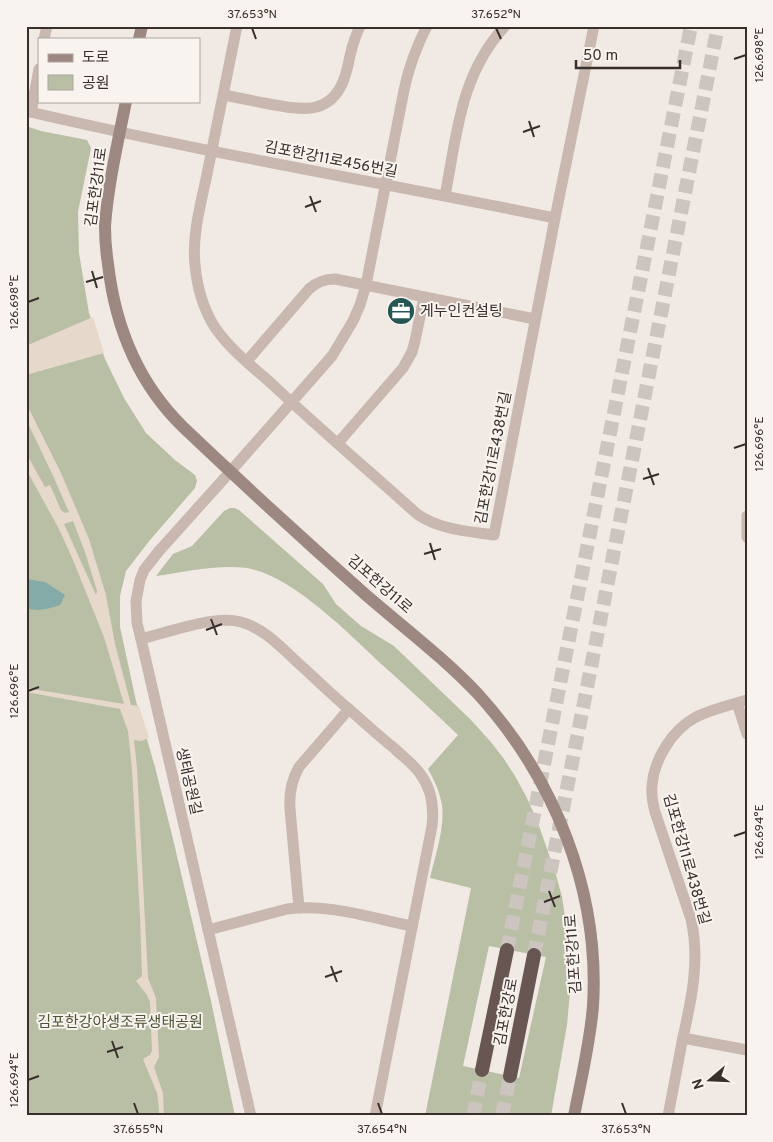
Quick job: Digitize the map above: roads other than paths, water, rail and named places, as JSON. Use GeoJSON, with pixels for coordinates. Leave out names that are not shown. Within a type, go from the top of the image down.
{"type":"FeatureCollection","features":[{"type":"Feature","properties":{"kind":"highway","name":"김포한강로"},"geometry":{"type":"LineString","coordinates":[[482,1070],[507,950]]}},
{"type":"Feature","properties":{"kind":"highway","name":"김포한강로"},"geometry":{"type":"LineString","coordinates":[[510,1076],[534,955]]}},
{"type":"Feature","properties":{"kind":"main road","name":"김포한강11로"},"geometry":{"type":"LineString","coordinates":[[126,102],[108,197],[105,228],[109,273],[117,314],[126,340],[135,361],[157,399],[173,418],[230,472],[456,673],[477,694],[518,744],[544,786],[557,814],[582,882],[588,914],[594,983],[590,1035],[574,1116]]}},
{"type":"Feature","properties":{"kind":"street"},"geometry":{"type":"LineString","coordinates":[[211,151],[237,26]]}},
{"type":"Feature","properties":{"kind":"street"},"geometry":{"type":"LineString","coordinates":[[224,95],[299,109],[316,108],[324,105],[331,100],[342,85],[353,43],[360,26]]}},
{"type":"Feature","properties":{"kind":"street"},"geometry":{"type":"LineString","coordinates":[[230,472],[332,356],[344,339],[360,305],[366,285],[408,69],[427,26]]}},
{"type":"Feature","properties":{"kind":"street"},"geometry":{"type":"LineString","coordinates":[[445,196],[460,118],[469,83],[485,50],[505,26]]}},
{"type":"Feature","properties":{"kind":"street"},"geometry":{"type":"LineString","coordinates":[[555,218],[594,26]]}},
{"type":"Feature","properties":{"kind":"street"},"geometry":{"type":"LineString","coordinates":[[29,111],[38,74]]}},
{"type":"Feature","properties":{"kind":"street","name":"김포한강11로456번길"},"geometry":{"type":"LineString","coordinates":[[29,111],[211,151],[555,218]]}},
{"type":"Feature","properties":{"kind":"street","name":"김포한강11로438번길"},"geometry":{"type":"LineString","coordinates":[[211,151],[195,239],[195,265],[202,299],[213,325],[247,361],[417,514],[425,520],[440,526],[494,535],[555,218]]}},
{"type":"Feature","properties":{"kind":"street"},"geometry":{"type":"LineString","coordinates":[[247,361],[309,289],[315,284],[329,279],[535,319]]}},
{"type":"Feature","properties":{"kind":"street"},"geometry":{"type":"LineString","coordinates":[[338,443],[403,368],[412,352],[424,297]]}},
{"type":"Feature","properties":{"kind":"street","name":"생태공원길"},"geometry":{"type":"LineString","coordinates":[[230,472],[144,570],[136,601],[141,640],[251,1116]]}},
{"type":"Feature","properties":{"kind":"street"},"geometry":{"type":"LineString","coordinates":[[747,516],[747,537]]}},
{"type":"Feature","properties":{"kind":"street"},"geometry":{"type":"LineString","coordinates":[[141,640],[202,623],[224,620],[242,623],[262,632],[413,765],[426,783],[433,806],[433,821],[375,1116]]}},
{"type":"Feature","properties":{"kind":"street","name":"김포한강11로438번길"},"geometry":{"type":"LineString","coordinates":[[668,1116],[690,1007],[695,950],[694,934],[685,902],[652,801],[654,776],[666,745],[684,725],[705,713],[742,701],[747,734]]}},
{"type":"Feature","properties":{"kind":"street"},"geometry":{"type":"LineString","coordinates":[[300,908],[289,797],[291,786],[299,767],[349,709]]}},
{"type":"Feature","properties":{"kind":"street"},"geometry":{"type":"LineString","coordinates":[[208,930],[287,909],[300,908],[325,908],[412,926]]}},
{"type":"Feature","properties":{"kind":"street"},"geometry":{"type":"LineString","coordinates":[[683,1038],[747,1050]]}},
{"type":"Feature","properties":{"kind":"water"},"geometry":{"type":"Polygon","coordinates":[[[26,579],[45,582],[65,595],[60,605],[39,610],[26,608],[26,579]]]}},
{"type":"Feature","properties":{"kind":"tunnel"},"geometry":{"type":"LineString","coordinates":[[507,950],[691,26]]}},
{"type":"Feature","properties":{"kind":"tunnel"},"geometry":{"type":"LineString","coordinates":[[534,955],[718,26]]}},
{"type":"Feature","properties":{"kind":"tunnel"},"geometry":{"type":"LineString","coordinates":[[473,1116],[482,1070]]}},
{"type":"Feature","properties":{"kind":"tunnel"},"geometry":{"type":"LineString","coordinates":[[502,1116],[510,1076]]}},
{"type":"Feature","properties":{"kind":"place","name":"게누인컨설팅"},"geometry":{"type":"Point","coordinates":[401,311]}},
{"type":"Feature","properties":{"kind":"park label","name":"김포한강야생조류생태공원"},"geometry":{"type":"Point","coordinates":[120,1022]}}]}
